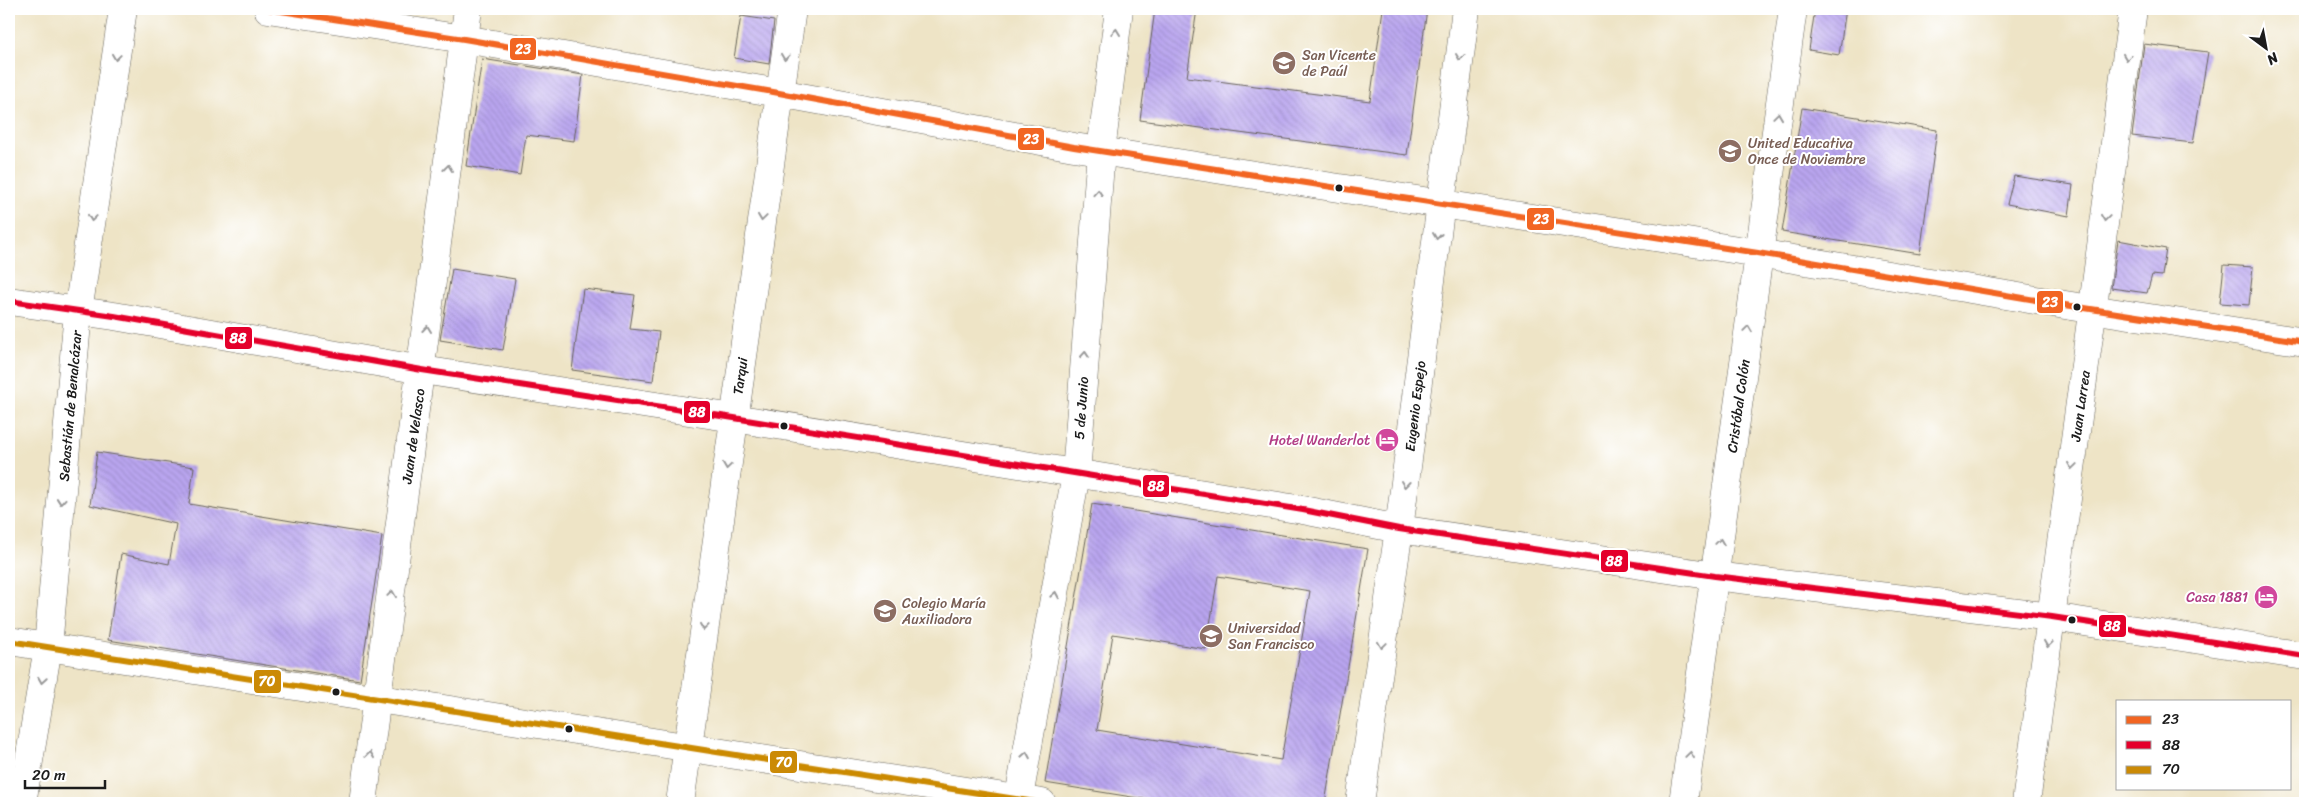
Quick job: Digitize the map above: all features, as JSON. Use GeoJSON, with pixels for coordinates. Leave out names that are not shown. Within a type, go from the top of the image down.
{"type":"FeatureCollection","features":[{"type":"Feature","properties":{"kind":"street","name":"Sebastián de Benalcázar"},"geometry":{"type":"LineString","coordinates":[[22,803],[48,647],[78,312],[123,9]]}},
{"type":"Feature","properties":{"kind":"street"},"geometry":{"type":"LineString","coordinates":[[268,9],[464,39],[1101,151],[1758,253],[2305,342]]}},
{"type":"Feature","properties":{"kind":"street","name":"Juan de Velasco"},"geometry":{"type":"LineString","coordinates":[[363,803],[422,370],[468,9]]}},
{"type":"Feature","properties":{"kind":"street","name":"Tarqui"},"geometry":{"type":"LineString","coordinates":[[680,803],[792,9]]}},
{"type":"Feature","properties":{"kind":"street","name":"5 de Junio"},"geometry":{"type":"LineString","coordinates":[[1026,802],[1076,474],[1101,151],[1119,9]]}},
{"type":"Feature","properties":{"kind":"street","name":"Eugenio Espejo"},"geometry":{"type":"LineString","coordinates":[[1360,803],[1399,529],[1466,9]]}},
{"type":"Feature","properties":{"kind":"street","name":"Cristóbal Colón"},"geometry":{"type":"LineString","coordinates":[[1683,803],[1793,9]]}},
{"type":"Feature","properties":{"kind":"street","name":"Juan Larrea"},"geometry":{"type":"LineString","coordinates":[[2026,803],[2133,9]]}},
{"type":"Feature","properties":{"kind":"street"},"geometry":{"type":"LineString","coordinates":[[9,301],[124,317],[422,370],[734,418],[1303,510],[1399,529],[1715,576],[2052,617],[2305,656]]}},
{"type":"Feature","properties":{"kind":"street"},"geometry":{"type":"LineString","coordinates":[[9,641],[1026,802]]}},
{"type":"Feature","properties":{"kind":"building","name":"San Vicente de Paúl"},"geometry":{"type":"Polygon","coordinates":[[[1155,9],[1197,9],[1187,77],[1370,101],[1383,9],[1427,9],[1407,155],[1140,120],[1155,9]]]}},
{"type":"Feature","properties":{"kind":"building"},"geometry":{"type":"Polygon","coordinates":[[[1815,9],[1846,9],[1839,55],[1809,50],[1815,9]]]}},
{"type":"Feature","properties":{"kind":"building"},"geometry":{"type":"Polygon","coordinates":[[[741,16],[774,21],[769,64],[734,58],[741,16]]]}},
{"type":"Feature","properties":{"kind":"building"},"geometry":{"type":"Polygon","coordinates":[[[2144,44],[2208,52],[2193,143],[2132,136],[2144,44]]]}},
{"type":"Feature","properties":{"kind":"building"},"geometry":{"type":"Polygon","coordinates":[[[482,59],[583,75],[574,141],[526,135],[520,175],[466,166],[482,59]]]}},
{"type":"Feature","properties":{"kind":"building"},"geometry":{"type":"Polygon","coordinates":[[[1802,108],[1937,130],[1920,254],[1782,232],[1802,108]]]}},
{"type":"Feature","properties":{"kind":"building"},"geometry":{"type":"Polygon","coordinates":[[[2014,176],[2073,185],[2069,216],[2007,204],[2014,176]]]}},
{"type":"Feature","properties":{"kind":"building"},"geometry":{"type":"Polygon","coordinates":[[[2118,240],[2166,249],[2162,276],[2152,275],[2147,293],[2111,288],[2118,240]]]}},
{"type":"Feature","properties":{"kind":"building"},"geometry":{"type":"Polygon","coordinates":[[[2224,265],[2253,267],[2249,305],[2220,303],[2224,265]]]}},
{"type":"Feature","properties":{"kind":"building"},"geometry":{"type":"Polygon","coordinates":[[[452,269],[515,279],[503,350],[440,340],[452,269]]]}},
{"type":"Feature","properties":{"kind":"building"},"geometry":{"type":"Polygon","coordinates":[[[583,289],[635,295],[630,329],[659,332],[653,381],[572,370],[583,289]]]}},
{"type":"Feature","properties":{"kind":"building"},"geometry":{"type":"Polygon","coordinates":[[[97,452],[194,467],[189,504],[382,536],[360,680],[108,640],[121,554],[169,564],[176,524],[90,505],[97,452]]]}},
{"type":"Feature","properties":{"kind":"building","name":"Universidad San Francisco"},"geometry":{"type":"Polygon","coordinates":[[[1092,504],[1368,549],[1325,803],[1169,803],[1045,783],[1092,504]],[[1218,576],[1206,649],[1113,634],[1097,730],[1281,760],[1310,591],[1218,576]]]}},
{"type":"Feature","properties":{"kind":"transit line","name":"23"},"geometry":{"type":"LineString","coordinates":[[268,9],[464,39],[779,93],[1074,147],[1758,253],[2065,305],[2305,342]]}},
{"type":"Feature","properties":{"kind":"transit line","name":"88"},"geometry":{"type":"LineString","coordinates":[[9,301],[114,316],[422,370],[734,418],[1303,510],[1399,529],[1715,576],[2052,617],[2305,656]]}},
{"type":"Feature","properties":{"kind":"transit line","name":"70"},"geometry":{"type":"LineString","coordinates":[[9,641],[1042,803]]}},
{"type":"Feature","properties":{"kind":"place","name":"San Vicente de Paúl"},"geometry":{"type":"Point","coordinates":[1284,63]}},
{"type":"Feature","properties":{"kind":"place","name":"United Educativa Once de Noviembre"},"geometry":{"type":"Point","coordinates":[1730,151]}},
{"type":"Feature","properties":{"kind":"place","name":"Hotel Wanderlot"},"geometry":{"type":"Point","coordinates":[1387,440]}},
{"type":"Feature","properties":{"kind":"place","name":"Casa 1881"},"geometry":{"type":"Point","coordinates":[2266,597]}},
{"type":"Feature","properties":{"kind":"place","name":"Colegio María Auxiliadora"},"geometry":{"type":"Point","coordinates":[885,611]}},
{"type":"Feature","properties":{"kind":"place","name":"Universidad San Francisco"},"geometry":{"type":"Point","coordinates":[1211,636]}}]}
